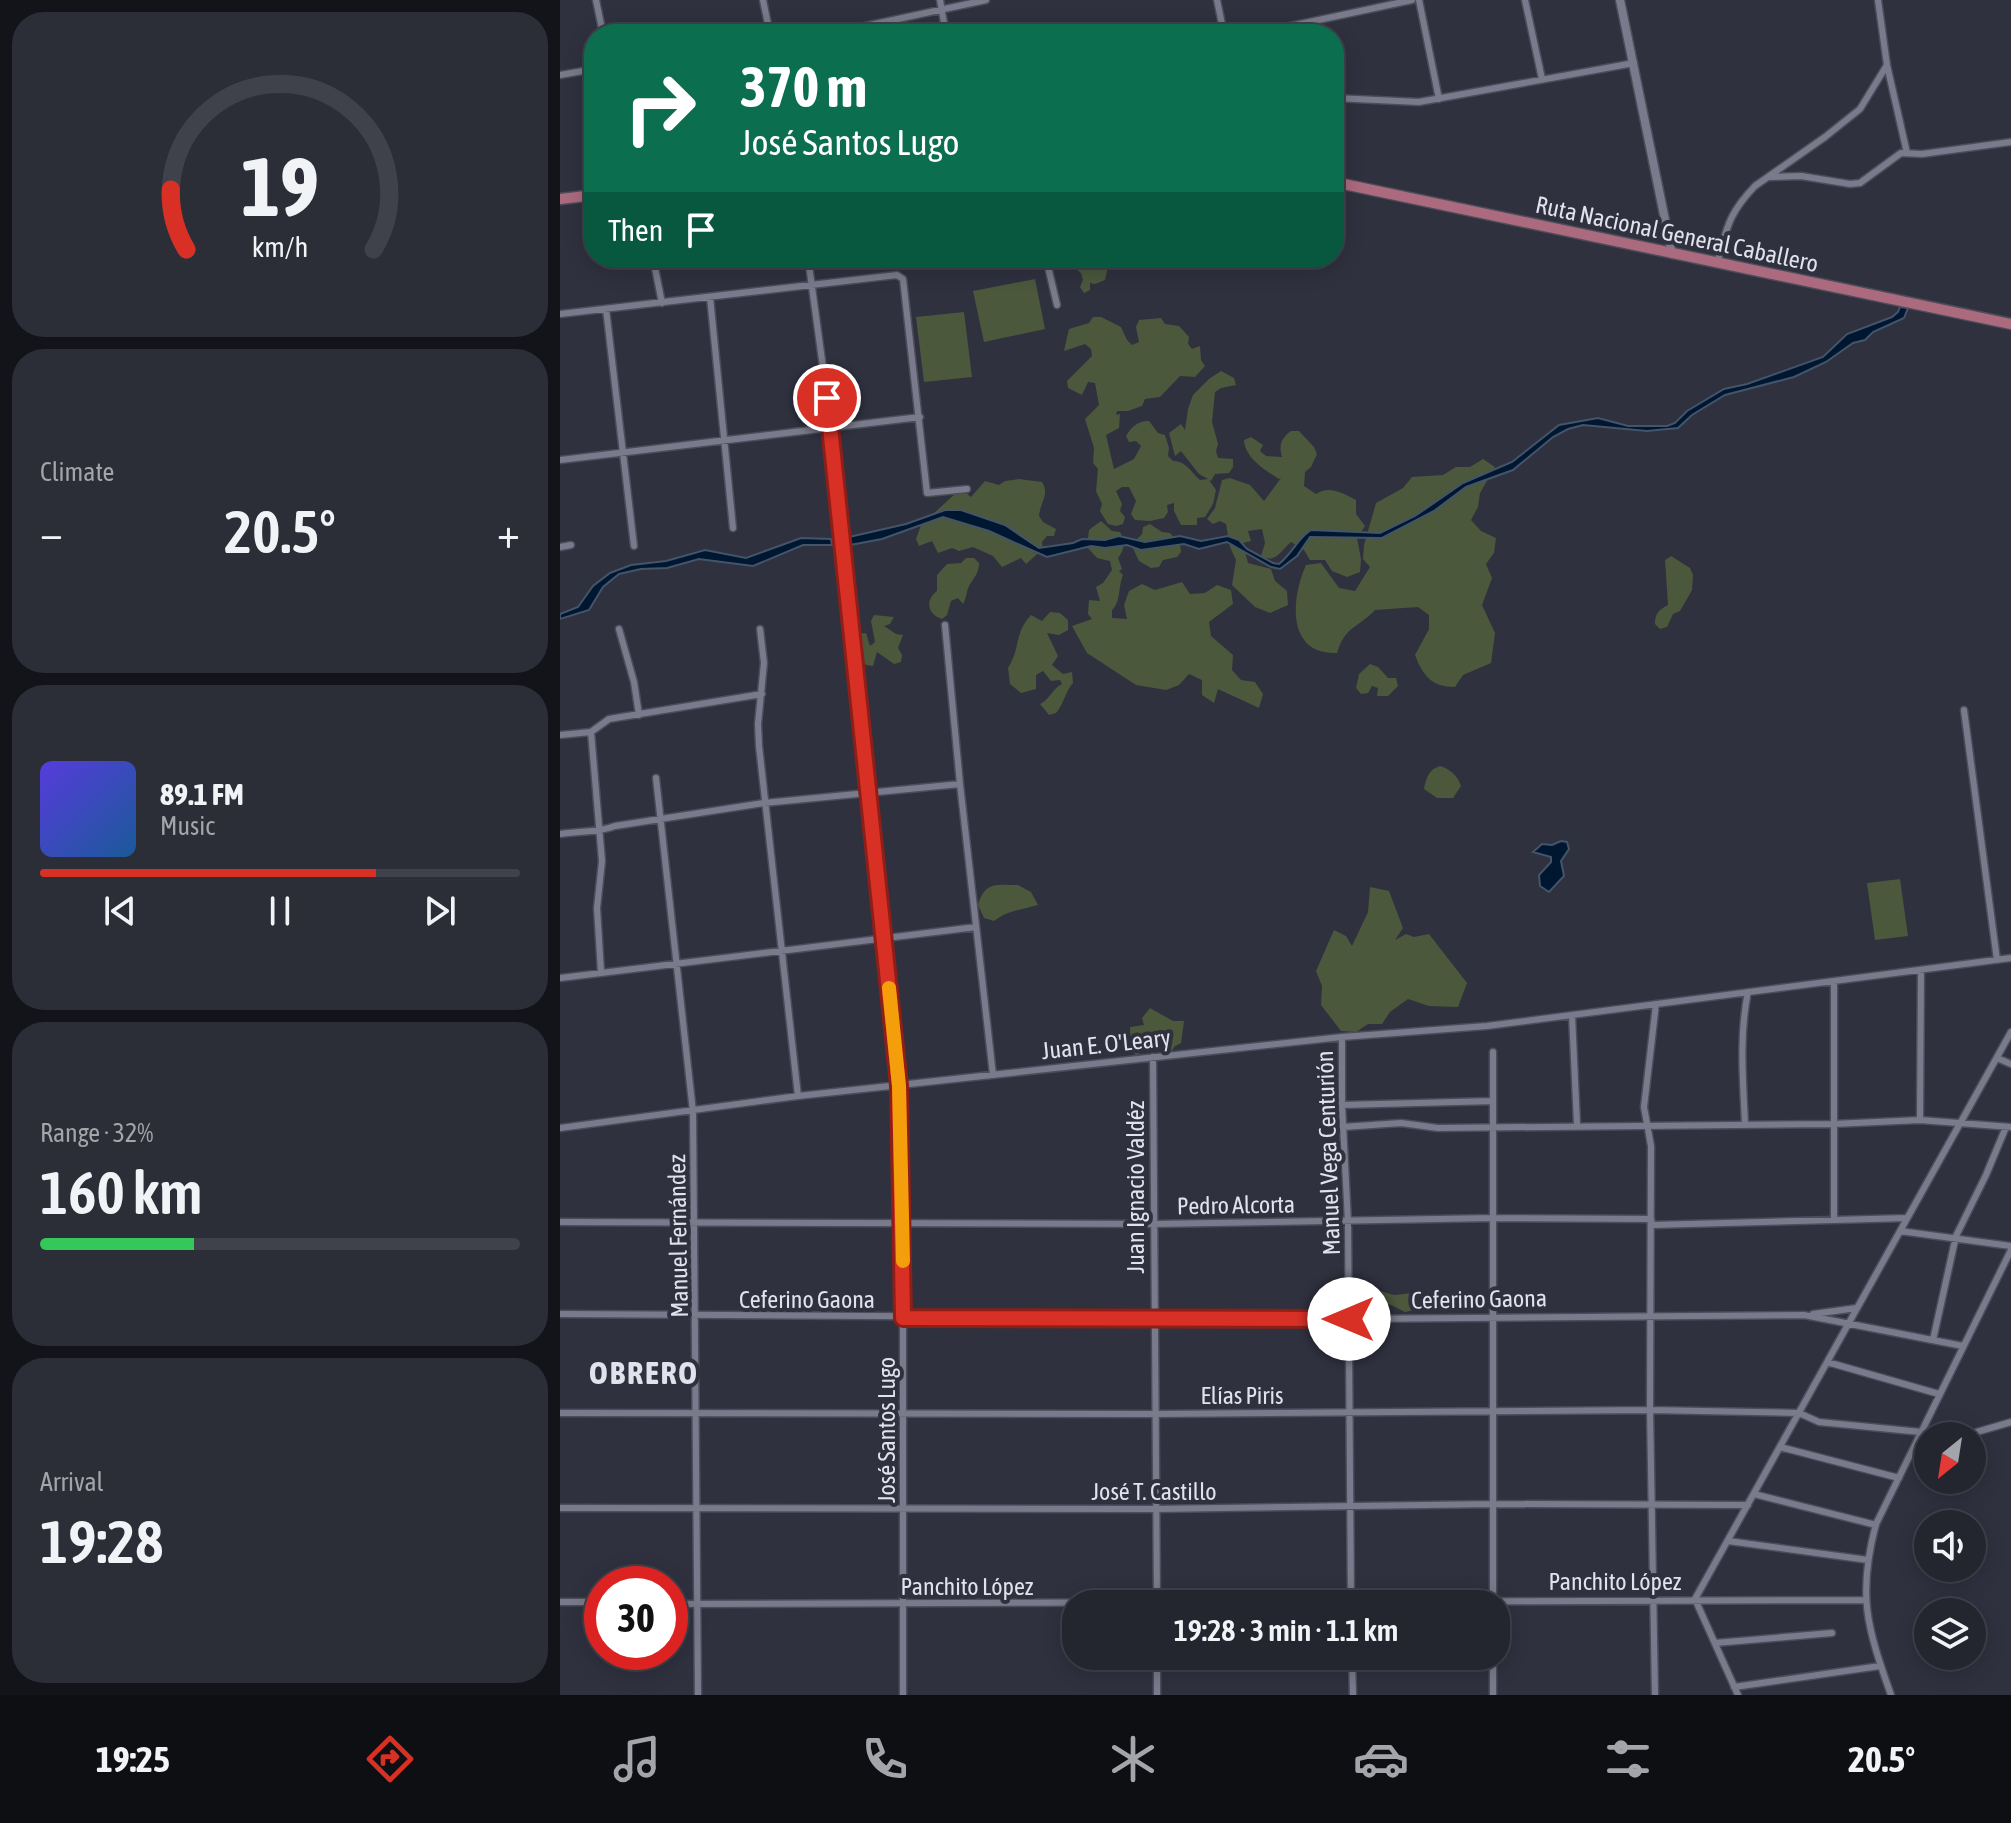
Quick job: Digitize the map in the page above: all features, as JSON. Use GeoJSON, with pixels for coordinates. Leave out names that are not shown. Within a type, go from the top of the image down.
{"type":"FeatureCollection","features":[{"type":"Feature","properties":{"kind":"highway","name":"Ruta Nacional General Caballero"},"geometry":{"type":"LineString","coordinates":[[1344,184],[2011,324]]}},
{"type":"Feature","properties":{"kind":"highway"},"geometry":{"type":"LineString","coordinates":[[560,199],[584,196]]}},
{"type":"Feature","properties":{"kind":"street"},"geometry":{"type":"LineString","coordinates":[[596,0],[601,24]]}},
{"type":"Feature","properties":{"kind":"street"},"geometry":{"type":"LineString","coordinates":[[763,0],[768,24]]}},
{"type":"Feature","properties":{"kind":"street"},"geometry":{"type":"LineString","coordinates":[[940,0],[944,24]]}},
{"type":"Feature","properties":{"kind":"street"},"geometry":{"type":"LineString","coordinates":[[876,24],[986,0]]}},
{"type":"Feature","properties":{"kind":"street"},"geometry":{"type":"LineString","coordinates":[[1217,0],[1222,24]]}},
{"type":"Feature","properties":{"kind":"street"},"geometry":{"type":"LineString","coordinates":[[1300,24],[1412,0]]}},
{"type":"Feature","properties":{"kind":"street"},"geometry":{"type":"LineString","coordinates":[[1419,0],[1439,99]]}},
{"type":"Feature","properties":{"kind":"street"},"geometry":{"type":"LineString","coordinates":[[1525,0],[1542,79]]}},
{"type":"Feature","properties":{"kind":"street"},"geometry":{"type":"LineString","coordinates":[[1620,0],[1672,254]]}},
{"type":"Feature","properties":{"kind":"street"},"geometry":{"type":"LineString","coordinates":[[1878,0],[1887,65],[1907,153]]}},
{"type":"Feature","properties":{"kind":"street"},"geometry":{"type":"LineString","coordinates":[[1344,98],[1419,102],[1634,63]]}},
{"type":"Feature","properties":{"kind":"street"},"geometry":{"type":"LineString","coordinates":[[1717,263],[1733,210],[1755,186],[1860,109],[1887,65]]}},
{"type":"Feature","properties":{"kind":"street"},"geometry":{"type":"LineString","coordinates":[[560,75],[584,71]]}},
{"type":"Feature","properties":{"kind":"street"},"geometry":{"type":"LineString","coordinates":[[1770,177],[1801,176],[1860,183],[1901,153],[1922,154],[2011,142]]}},
{"type":"Feature","properties":{"kind":"street"},"geometry":{"type":"LineString","coordinates":[[655,268],[662,303]]}},
{"type":"Feature","properties":{"kind":"street","name":"José Santos Lugo"},"geometry":{"type":"LineString","coordinates":[[810,268],[831,426],[899,1086],[903,1223],[903,1695]]}},
{"type":"Feature","properties":{"kind":"street"},"geometry":{"type":"LineString","coordinates":[[1048,268],[1057,305]]}},
{"type":"Feature","properties":{"kind":"street"},"geometry":{"type":"LineString","coordinates":[[560,314],[897,275],[903,279],[927,493],[967,489]]}},
{"type":"Feature","properties":{"kind":"street"},"geometry":{"type":"LineString","coordinates":[[710,297],[733,528]]}},
{"type":"Feature","properties":{"kind":"street"},"geometry":{"type":"LineString","coordinates":[[606,309],[634,546]]}},
{"type":"Feature","properties":{"kind":"street"},"geometry":{"type":"LineString","coordinates":[[560,460],[920,417]]}},
{"type":"Feature","properties":{"kind":"street"},"geometry":{"type":"LineString","coordinates":[[560,547],[571,545]]}},
{"type":"Feature","properties":{"kind":"street"},"geometry":{"type":"LineString","coordinates":[[945,625],[993,1075]]}},
{"type":"Feature","properties":{"kind":"street"},"geometry":{"type":"LineString","coordinates":[[619,629],[634,682],[639,715]]}},
{"type":"Feature","properties":{"kind":"street"},"geometry":{"type":"LineString","coordinates":[[760,629],[764,663],[758,724],[764,803],[798,1096]]}},
{"type":"Feature","properties":{"kind":"street"},"geometry":{"type":"LineString","coordinates":[[560,735],[591,732],[609,719],[762,694]]}},
{"type":"Feature","properties":{"kind":"street"},"geometry":{"type":"LineString","coordinates":[[1964,710],[1997,960]]}},
{"type":"Feature","properties":{"kind":"street"},"geometry":{"type":"LineString","coordinates":[[591,732],[602,861],[597,908],[601,972]]}},
{"type":"Feature","properties":{"kind":"street","name":"Manuel Fernández"},"geometry":{"type":"LineString","coordinates":[[656,778],[693,1112],[698,1695]]}},
{"type":"Feature","properties":{"kind":"street"},"geometry":{"type":"LineString","coordinates":[[560,834],[587,829],[598,832],[615,826],[764,803],[960,784]]}},
{"type":"Feature","properties":{"kind":"street"},"geometry":{"type":"LineString","coordinates":[[560,978],[976,927]]}},
{"type":"Feature","properties":{"kind":"street","name":"Juan E. O'Leary"},"geometry":{"type":"LineString","coordinates":[[560,1128],[798,1096],[1342,1037],[1487,1026],[2011,958]]}},
{"type":"Feature","properties":{"kind":"street"},"geometry":{"type":"LineString","coordinates":[[1920,1120],[1921,970]]}},
{"type":"Feature","properties":{"kind":"street"},"geometry":{"type":"LineString","coordinates":[[1834,982],[1834,1220]]}},
{"type":"Feature","properties":{"kind":"street"},"geometry":{"type":"LineString","coordinates":[[1745,1124],[1742,1041],[1748,992]]}},
{"type":"Feature","properties":{"kind":"street"},"geometry":{"type":"LineString","coordinates":[[1655,1695],[1650,1410],[1651,1146],[1644,1107],[1656,1004]]}},
{"type":"Feature","properties":{"kind":"street"},"geometry":{"type":"LineString","coordinates":[[1572,1015],[1577,1124]]}},
{"type":"Feature","properties":{"kind":"street"},"geometry":{"type":"LineString","coordinates":[[1738,1695],[1695,1599],[2011,1032]]}},
{"type":"Feature","properties":{"kind":"street","name":"Manuel Vega Centurión"},"geometry":{"type":"LineString","coordinates":[[1342,1037],[1348,1222],[1351,1590]]}},
{"type":"Feature","properties":{"kind":"street"},"geometry":{"type":"LineString","coordinates":[[1493,1052],[1493,1590]]}},
{"type":"Feature","properties":{"kind":"street","name":"Juan Ignacio Valdéz"},"geometry":{"type":"LineString","coordinates":[[1153,1057],[1157,1590]]}},
{"type":"Feature","properties":{"kind":"street"},"geometry":{"type":"LineString","coordinates":[[1997,1058],[2011,1064]]}},
{"type":"Feature","properties":{"kind":"street"},"geometry":{"type":"LineString","coordinates":[[1342,1105],[1493,1101]]}},
{"type":"Feature","properties":{"kind":"street"},"geometry":{"type":"LineString","coordinates":[[1343,1127],[1401,1123],[1438,1128],[1577,1124],[1833,1124],[1920,1120],[2008,1127],[1956,1236],[1933,1340]]}},
{"type":"Feature","properties":{"kind":"street","name":"Pedro Alcorta"},"geometry":{"type":"LineString","coordinates":[[560,1222],[696,1220],[1154,1224],[1493,1218],[1651,1219],[1652,1225],[1907,1218]]}},
{"type":"Feature","properties":{"kind":"street"},"geometry":{"type":"LineString","coordinates":[[1900,1231],[1956,1236],[2011,1248],[1926,1422]]}},
{"type":"Feature","properties":{"kind":"street"},"geometry":{"type":"LineString","coordinates":[[1804,1315],[1857,1308]]}},
{"type":"Feature","properties":{"kind":"street","name":"Ceferino Gaona"},"geometry":{"type":"LineString","coordinates":[[560,1314],[1349,1319],[1804,1315],[1963,1346]]}},
{"type":"Feature","properties":{"kind":"street"},"geometry":{"type":"LineString","coordinates":[[1827,1362],[1939,1394]]}},
{"type":"Feature","properties":{"kind":"street","name":"Elías Piris"},"geometry":{"type":"LineString","coordinates":[[560,1413],[1154,1414],[1650,1410],[1799,1413],[1819,1422],[1914,1431]]}},
{"type":"Feature","properties":{"kind":"street"},"geometry":{"type":"LineString","coordinates":[[1986,1429],[2011,1422]]}},
{"type":"Feature","properties":{"kind":"street"},"geometry":{"type":"LineString","coordinates":[[1891,1695],[1866,1616],[1868,1560],[1876,1525],[1914,1446]]}},
{"type":"Feature","properties":{"kind":"street"},"geometry":{"type":"LineString","coordinates":[[1780,1447],[1899,1478]]}},
{"type":"Feature","properties":{"kind":"street"},"geometry":{"type":"LineString","coordinates":[[1754,1494],[1876,1525]]}},
{"type":"Feature","properties":{"kind":"street","name":"José T. Castillo"},"geometry":{"type":"LineString","coordinates":[[560,1508],[1155,1509],[1493,1504],[1748,1505]]}},
{"type":"Feature","properties":{"kind":"street"},"geometry":{"type":"LineString","coordinates":[[1728,1541],[1868,1560]]}},
{"type":"Feature","properties":{"kind":"street","name":"Panchito López"},"geometry":{"type":"LineString","coordinates":[[1510,1602],[1865,1600]]}},
{"type":"Feature","properties":{"kind":"street"},"geometry":{"type":"LineString","coordinates":[[560,1602],[584,1602]]}},
{"type":"Feature","properties":{"kind":"street","name":"Panchito López"},"geometry":{"type":"LineString","coordinates":[[688,1604],[1062,1604]]}},
{"type":"Feature","properties":{"kind":"street"},"geometry":{"type":"LineString","coordinates":[[1715,1643],[1832,1633]]}},
{"type":"Feature","properties":{"kind":"street"},"geometry":{"type":"LineString","coordinates":[[1734,1687],[1880,1666]]}},
{"type":"Feature","properties":{"kind":"street"},"geometry":{"type":"LineString","coordinates":[[1157,1670],[1157,1695]]}},
{"type":"Feature","properties":{"kind":"street"},"geometry":{"type":"LineString","coordinates":[[1352,1670],[1353,1695]]}},
{"type":"Feature","properties":{"kind":"street"},"geometry":{"type":"LineString","coordinates":[[1493,1670],[1493,1695]]}},
{"type":"Feature","properties":{"kind":"green space"},"geometry":{"type":"Polygon","coordinates":[[[1108,268],[1105,280],[1090,283],[1090,290],[1084,293],[1080,287],[1083,280],[1081,273],[1076,269],[1108,268]]]}},
{"type":"Feature","properties":{"kind":"green space"},"geometry":{"type":"Polygon","coordinates":[[[1035,279],[1045,329],[984,342],[973,291],[1035,279]]]}},
{"type":"Feature","properties":{"kind":"green space"},"geometry":{"type":"Polygon","coordinates":[[[964,312],[972,377],[924,382],[916,317],[964,312]]]}},
{"type":"Feature","properties":{"kind":"green space"},"geometry":{"type":"Polygon","coordinates":[[[1093,317],[1101,317],[1121,327],[1132,345],[1139,342],[1136,327],[1139,320],[1161,318],[1165,324],[1179,326],[1189,337],[1188,344],[1192,349],[1200,346],[1201,360],[1205,366],[1195,377],[1180,376],[1160,397],[1145,399],[1142,406],[1128,411],[1117,411],[1116,415],[1120,414],[1119,428],[1106,435],[1114,469],[1134,459],[1141,446],[1136,441],[1129,442],[1126,436],[1136,425],[1149,421],[1158,433],[1165,435],[1168,456],[1173,461],[1185,465],[1200,480],[1208,479],[1199,474],[1181,451],[1175,456],[1169,433],[1181,424],[1185,430],[1193,395],[1209,379],[1221,371],[1234,378],[1236,385],[1215,392],[1212,422],[1218,458],[1233,459],[1233,467],[1229,473],[1215,474],[1209,480],[1216,490],[1213,504],[1205,517],[1197,518],[1197,525],[1181,525],[1174,511],[1174,503],[1167,505],[1168,512],[1164,518],[1135,520],[1131,514],[1136,501],[1129,487],[1116,491],[1122,504],[1120,511],[1125,517],[1123,524],[1108,524],[1100,511],[1102,504],[1096,491],[1098,469],[1093,463],[1094,448],[1085,419],[1099,405],[1095,383],[1088,382],[1082,395],[1068,388],[1067,381],[1092,356],[1091,349],[1085,344],[1064,351],[1069,329],[1089,323],[1093,317]]]}},
{"type":"Feature","properties":{"kind":"green space"},"geometry":{"type":"Polygon","coordinates":[[[1291,431],[1299,431],[1317,454],[1305,472],[1304,486],[1316,494],[1331,490],[1356,500],[1356,514],[1365,526],[1357,538],[1360,572],[1347,577],[1332,571],[1325,560],[1310,560],[1304,550],[1291,542],[1278,555],[1266,558],[1261,556],[1265,543],[1262,529],[1248,531],[1251,541],[1243,543],[1248,563],[1271,569],[1275,581],[1287,591],[1288,605],[1270,613],[1255,607],[1232,585],[1236,560],[1226,524],[1220,521],[1213,524],[1207,519],[1215,508],[1222,480],[1230,478],[1250,485],[1264,501],[1281,478],[1252,459],[1244,440],[1251,437],[1263,445],[1260,451],[1266,456],[1282,457],[1281,443],[1291,431]]]}},
{"type":"Feature","properties":{"kind":"green space"},"geometry":{"type":"Polygon","coordinates":[[[1483,459],[1495,467],[1480,493],[1478,507],[1471,520],[1481,531],[1496,538],[1494,553],[1486,564],[1492,578],[1482,605],[1495,633],[1491,663],[1463,675],[1455,687],[1440,685],[1429,679],[1415,655],[1429,629],[1429,615],[1418,607],[1375,610],[1348,632],[1337,653],[1320,651],[1309,645],[1301,635],[1296,608],[1297,593],[1306,565],[1321,563],[1339,588],[1355,591],[1370,567],[1363,559],[1364,545],[1376,503],[1403,488],[1412,477],[1443,475],[1456,467],[1470,467],[1483,459]]]}},
{"type":"Feature","properties":{"kind":"green space"},"geometry":{"type":"Polygon","coordinates":[[[1019,479],[1042,482],[1045,495],[1039,516],[1056,529],[1054,536],[1047,536],[1042,542],[1043,549],[1026,564],[1021,558],[1002,567],[993,556],[973,547],[959,551],[952,548],[938,553],[932,541],[919,546],[916,539],[921,525],[957,492],[965,492],[971,497],[985,481],[999,485],[1019,479]]]}},
{"type":"Feature","properties":{"kind":"green space"},"geometry":{"type":"Polygon","coordinates":[[[1101,521],[1112,531],[1120,532],[1123,542],[1118,558],[1122,569],[1119,571],[1123,575],[1112,618],[1127,619],[1124,605],[1129,591],[1142,584],[1155,590],[1182,582],[1190,594],[1205,593],[1217,585],[1231,590],[1233,604],[1209,622],[1211,636],[1233,655],[1232,670],[1241,680],[1255,682],[1263,694],[1259,708],[1218,689],[1214,703],[1202,695],[1202,680],[1189,674],[1179,685],[1166,690],[1136,685],[1087,653],[1072,626],[1092,619],[1088,614],[1089,600],[1100,601],[1096,587],[1112,570],[1110,561],[1097,558],[1087,547],[1089,530],[1101,521]]]}},
{"type":"Feature","properties":{"kind":"green space"},"geometry":{"type":"Polygon","coordinates":[[[1150,524],[1170,533],[1180,544],[1181,552],[1177,557],[1163,560],[1159,567],[1151,568],[1139,561],[1128,538],[1137,539],[1143,527],[1150,524]]]}},
{"type":"Feature","properties":{"kind":"green space"},"geometry":{"type":"Polygon","coordinates":[[[1671,556],[1690,568],[1692,590],[1667,627],[1660,629],[1655,620],[1658,612],[1668,605],[1665,560],[1671,556]]]}},
{"type":"Feature","properties":{"kind":"green space"},"geometry":{"type":"Polygon","coordinates":[[[966,558],[974,558],[979,563],[963,604],[958,598],[951,601],[947,615],[942,619],[937,617],[929,602],[937,591],[937,575],[947,564],[961,563],[966,558]]]}},
{"type":"Feature","properties":{"kind":"green space"},"geometry":{"type":"Polygon","coordinates":[[[1050,612],[1060,613],[1068,620],[1068,630],[1059,635],[1047,633],[1058,656],[1052,665],[1063,674],[1072,672],[1073,683],[1056,713],[1049,715],[1040,704],[1062,684],[1060,680],[1051,681],[1043,671],[1036,675],[1036,689],[1021,693],[1010,684],[1008,668],[1020,634],[1031,615],[1042,621],[1050,612]]]}},
{"type":"Feature","properties":{"kind":"green space"},"geometry":{"type":"Polygon","coordinates":[[[874,615],[894,617],[890,624],[884,626],[903,635],[898,648],[902,655],[901,662],[894,664],[877,652],[873,666],[866,665],[857,654],[854,640],[858,634],[866,633],[870,646],[875,642],[871,621],[874,615]]]}},
{"type":"Feature","properties":{"kind":"green space"},"geometry":{"type":"Polygon","coordinates":[[[1370,664],[1378,667],[1388,678],[1396,678],[1398,686],[1388,696],[1377,696],[1378,688],[1372,686],[1368,693],[1361,694],[1356,688],[1359,674],[1370,664]]]}},
{"type":"Feature","properties":{"kind":"green space"},"geometry":{"type":"Polygon","coordinates":[[[1440,766],[1453,773],[1460,782],[1461,786],[1453,798],[1437,798],[1424,789],[1429,774],[1440,766]]]}},
{"type":"Feature","properties":{"kind":"green space"},"geometry":{"type":"Polygon","coordinates":[[[1900,879],[1908,936],[1875,940],[1867,883],[1900,879]]]}},
{"type":"Feature","properties":{"kind":"green space"},"geometry":{"type":"Polygon","coordinates":[[[1018,885],[1031,892],[1038,905],[1010,912],[994,921],[984,918],[978,905],[988,888],[1018,885]]]}},
{"type":"Feature","properties":{"kind":"green space"},"geometry":{"type":"Polygon","coordinates":[[[1370,887],[1389,891],[1403,928],[1395,940],[1406,934],[1414,937],[1429,934],[1467,983],[1458,1007],[1429,1006],[1408,999],[1390,1012],[1382,1024],[1368,1024],[1356,1032],[1341,1031],[1321,1005],[1322,986],[1316,971],[1334,930],[1346,936],[1352,946],[1368,912],[1370,887]]]}},
{"type":"Feature","properties":{"kind":"green space"},"geometry":{"type":"Polygon","coordinates":[[[1150,1008],[1173,1021],[1184,1021],[1181,1043],[1171,1052],[1150,1048],[1137,1055],[1131,1052],[1130,1027],[1144,1025],[1142,1018],[1150,1008]]]}},
{"type":"Feature","properties":{"kind":"green space"},"geometry":{"type":"Polygon","coordinates":[[[1377,1290],[1394,1295],[1412,1293],[1418,1304],[1414,1310],[1405,1312],[1389,1304],[1385,1309],[1366,1299],[1377,1290]]]}},
{"type":"Feature","properties":{"kind":"water"},"geometry":{"type":"Polygon","coordinates":[[[1900,307],[1908,308],[1904,318],[1873,332],[1865,340],[1853,343],[1826,362],[1794,377],[1725,395],[1692,415],[1678,428],[1647,431],[1583,425],[1568,429],[1553,437],[1513,470],[1466,487],[1434,511],[1382,538],[1310,537],[1297,556],[1280,569],[1227,542],[1199,549],[1184,544],[1141,550],[1127,545],[1091,546],[1047,557],[989,531],[943,517],[882,539],[850,545],[849,537],[906,524],[945,510],[961,510],[1005,525],[1039,548],[1082,539],[1105,540],[1119,536],[1145,542],[1180,536],[1201,541],[1228,536],[1279,564],[1311,530],[1380,533],[1415,516],[1463,483],[1512,462],[1559,425],[1598,418],[1628,426],[1667,426],[1724,389],[1823,357],[1847,334],[1892,317],[1900,307]]]}},
{"type":"Feature","properties":{"kind":"water"},"geometry":{"type":"Polygon","coordinates":[[[801,538],[831,539],[832,545],[803,545],[753,566],[699,559],[667,568],[619,574],[603,587],[589,610],[560,619],[560,614],[578,607],[593,586],[610,573],[631,565],[666,561],[705,550],[746,558],[801,538]]]}},
{"type":"Feature","properties":{"kind":"water"},"geometry":{"type":"Polygon","coordinates":[[[1567,842],[1569,849],[1561,861],[1564,876],[1549,892],[1540,886],[1539,875],[1551,862],[1551,857],[1533,852],[1542,844],[1552,845],[1567,842]]]}},
{"type":"Feature","properties":{"kind":"slow traffic"},"geometry":{"type":"LineString","coordinates":[[889,988],[899,1086],[903,1261]]}},
{"type":"Feature","properties":{"kind":"district","name":"OBRERO"},"geometry":{"type":"Point","coordinates":[644,1372]}},
{"type":"Feature","properties":{"kind":"route"},"geometry":{"type":"LineString","coordinates":[[827,398],[899,1086],[903,1318],[1349,1319]]}}]}
